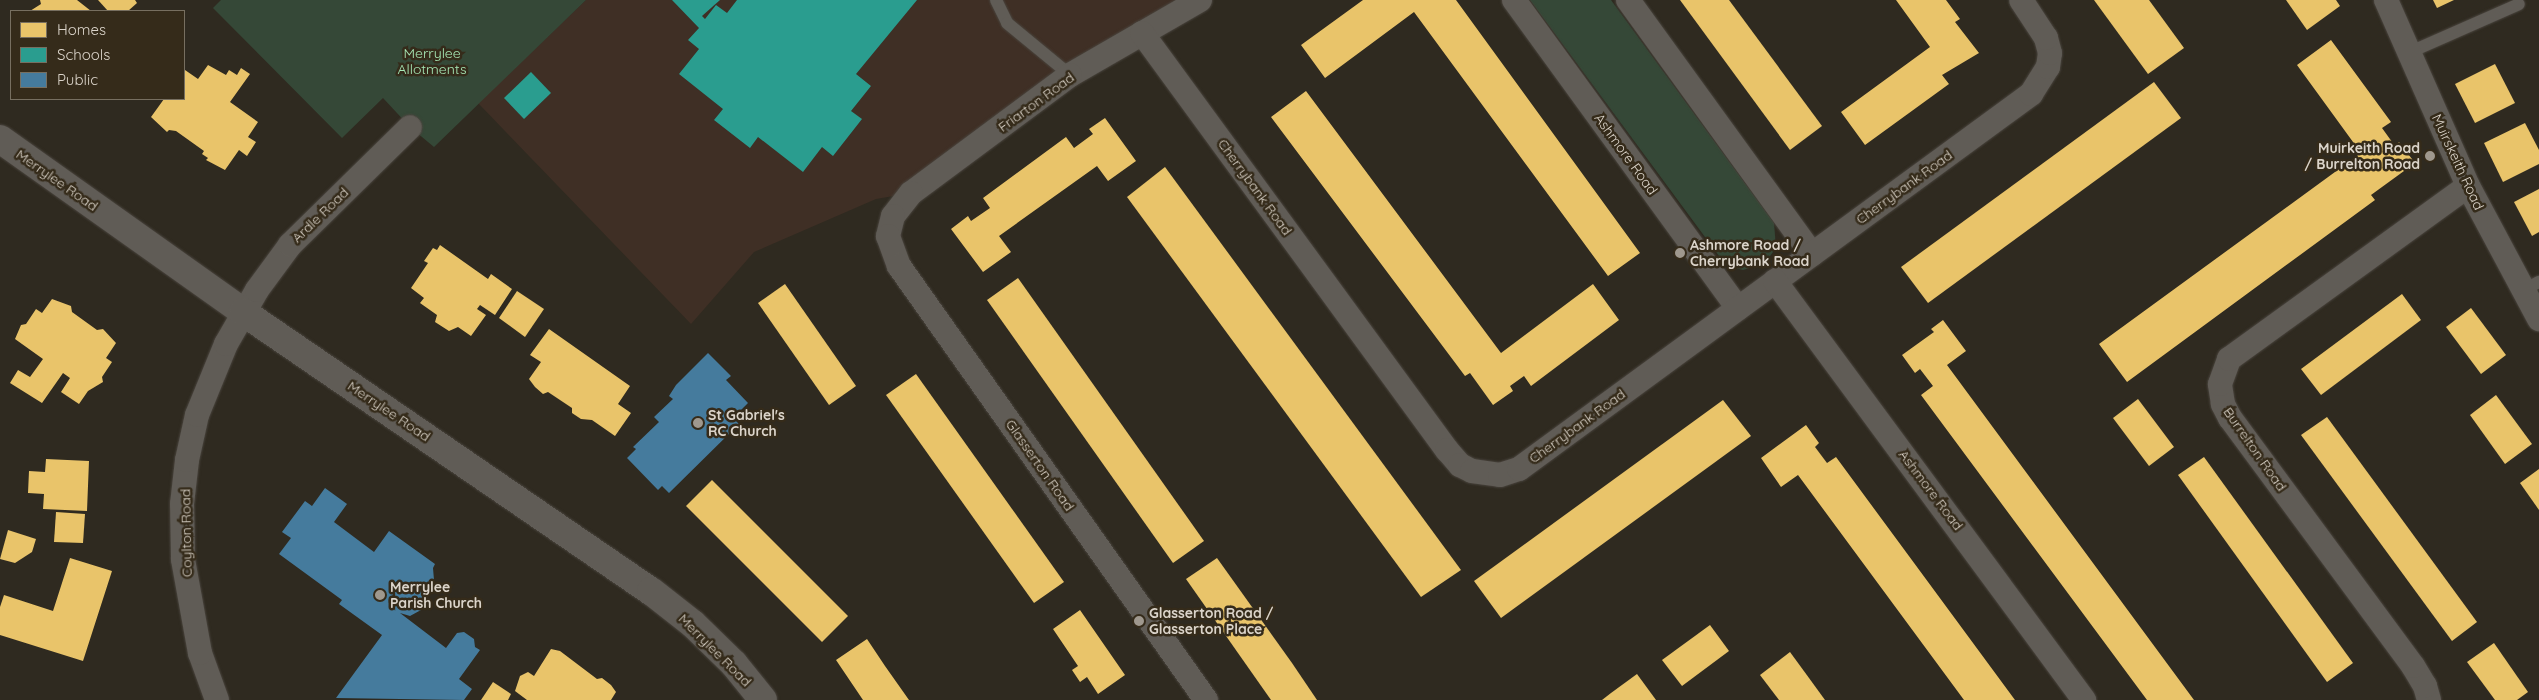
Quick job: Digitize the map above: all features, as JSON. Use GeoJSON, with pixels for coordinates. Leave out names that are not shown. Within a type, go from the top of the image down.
{"type":"FeatureCollection","features":[{"type":"Feature","properties":{"kind":"main road","name":"Merrylee Road"},"geometry":{"type":"LineString","coordinates":[[0,139],[243,312],[658,597],[709,640],[763,700]]}},
{"type":"Feature","properties":{"kind":"street","name":"Friarton Road"},"geometry":{"type":"LineString","coordinates":[[891,225],[893,216],[911,193],[1070,75],[1200,0]]}},
{"type":"Feature","properties":{"kind":"street","name":"Ashmore Road"},"geometry":{"type":"LineString","coordinates":[[1514,0],[1738,308]]}},
{"type":"Feature","properties":{"kind":"street"},"geometry":{"type":"LineString","coordinates":[[1628,0],[1812,254]]}},
{"type":"Feature","properties":{"kind":"street","name":"Cherrybank Road"},"geometry":{"type":"LineString","coordinates":[[1142,33],[1446,450],[1460,465],[1472,471],[1500,475],[1519,468],[2031,94],[2041,82],[2050,53],[2046,38],[2021,0]]}},
{"type":"Feature","properties":{"kind":"street","name":"Muirskeith Road"},"geometry":{"type":"LineString","coordinates":[[2386,0],[2468,186],[2531,286],[2539,319]]}},
{"type":"Feature","properties":{"kind":"street","name":"Ardle Road"},"geometry":{"type":"LineString","coordinates":[[243,312],[290,245],[410,127]]}},
{"type":"Feature","properties":{"kind":"street","name":"Burrelton Road"},"geometry":{"type":"LineString","coordinates":[[2429,700],[2425,686],[2412,666],[2230,418],[2223,404],[2220,384],[2229,359],[2468,186]]}},
{"type":"Feature","properties":{"kind":"street","name":"Glasserton Road"},"geometry":{"type":"LineString","coordinates":[[891,225],[890,247],[899,266],[1206,700]]}},
{"type":"Feature","properties":{"kind":"street","name":"Ashmore Road"},"geometry":{"type":"LineString","coordinates":[[1775,281],[2084,700]]}},
{"type":"Feature","properties":{"kind":"street","name":"Coylton Road"},"geometry":{"type":"LineString","coordinates":[[216,700],[190,610],[183,559],[182,504],[187,460],[197,415],[226,344],[243,312]]}},
{"type":"Feature","properties":{"kind":"lane"},"geometry":{"type":"LineString","coordinates":[[996,0],[1007,23],[1070,75]]}},
{"type":"Feature","properties":{"kind":"lane"},"geometry":{"type":"LineString","coordinates":[[2408,53],[2519,4]]}},
{"type":"Feature","properties":{"kind":"shaded area"},"geometry":{"type":"Polygon","coordinates":[[[586,0],[1200,0],[911,193],[876,199],[754,252],[691,324],[478,103],[586,0]]]}},
{"type":"Feature","properties":{"kind":"green space","name":"Merrylee Allotments"},"geometry":{"type":"Polygon","coordinates":[[[221,0],[586,0],[434,147],[410,127],[383,98],[342,138],[213,8],[221,0]]]}},
{"type":"Feature","properties":{"kind":"green space"},"geometry":{"type":"Polygon","coordinates":[[[1530,0],[1611,0],[1774,223],[1776,248],[1764,264],[1743,270],[1731,267],[1722,260],[1530,0]]]}},
{"type":"Feature","properties":{"kind":"building: Homes"},"geometry":{"type":"Polygon","coordinates":[[[40,0],[77,0],[90,10],[32,10],[41,4],[40,0]]]}},
{"type":"Feature","properties":{"kind":"building: Homes"},"geometry":{"type":"Polygon","coordinates":[[[98,0],[135,0],[137,3],[129,10],[107,10],[98,0]]]}},
{"type":"Feature","properties":{"kind":"building: Homes"},"geometry":{"type":"Polygon","coordinates":[[[1363,0],[1456,0],[1640,253],[1608,276],[1414,12],[1325,78],[1301,45],[1363,0]]]}},
{"type":"Feature","properties":{"kind":"building: Homes"},"geometry":{"type":"Polygon","coordinates":[[[1680,0],[1729,0],[1822,126],[1790,150],[1680,0]]]}},
{"type":"Feature","properties":{"kind":"building: Homes"},"geometry":{"type":"Polygon","coordinates":[[[1896,0],[1946,0],[1960,19],[1955,22],[1979,53],[1942,75],[1949,84],[1865,145],[1841,112],[1930,47],[1896,0]]]}},
{"type":"Feature","properties":{"kind":"building: Homes"},"geometry":{"type":"Polygon","coordinates":[[[2094,0],[2149,0],[2184,48],[2148,74],[2094,0]]]}},
{"type":"Feature","properties":{"kind":"building: Homes"},"geometry":{"type":"Polygon","coordinates":[[[2286,0],[2336,0],[2340,6],[2307,30],[2286,0]]]}},
{"type":"Feature","properties":{"kind":"building: Homes"},"geometry":{"type":"Polygon","coordinates":[[[2433,0],[2454,0],[2437,8],[2433,0]]]}},
{"type":"Feature","properties":{"kind":"building: Homes"},"geometry":{"type":"Polygon","coordinates":[[[2331,40],[2391,122],[2382,128],[2395,146],[2399,142],[2415,163],[2371,195],[2375,200],[2127,382],[2099,344],[2361,153],[2297,65],[2331,40]]]}},
{"type":"Feature","properties":{"kind":"building: Homes"},"geometry":{"type":"Polygon","coordinates":[[[2495,64],[2515,103],[2475,123],[2455,84],[2495,64]]]}},
{"type":"Feature","properties":{"kind":"building: Homes"},"geometry":{"type":"Polygon","coordinates":[[[208,65],[226,75],[229,70],[237,75],[241,68],[250,74],[230,102],[258,122],[248,137],[256,142],[247,156],[239,150],[225,170],[206,160],[208,158],[202,154],[204,151],[176,131],[169,130],[167,132],[151,117],[163,100],[185,100],[185,70],[198,79],[208,65]]]}},
{"type":"Feature","properties":{"kind":"building: Homes"},"geometry":{"type":"Polygon","coordinates":[[[2154,82],[2181,118],[1928,303],[1901,267],[2154,82]]]}},
{"type":"Feature","properties":{"kind":"building: Homes"},"geometry":{"type":"Polygon","coordinates":[[[1306,91],[1501,353],[1593,284],[1619,320],[1531,386],[1524,376],[1510,386],[1513,391],[1493,405],[1470,373],[1465,376],[1271,117],[1306,91]]]}},
{"type":"Feature","properties":{"kind":"building: Homes"},"geometry":{"type":"Polygon","coordinates":[[[1105,118],[1136,161],[1108,181],[1097,166],[999,236],[1011,252],[983,272],[951,229],[968,216],[971,221],[990,208],[983,198],[1066,137],[1074,148],[1093,134],[1089,129],[1105,118]]]}},
{"type":"Feature","properties":{"kind":"building: Homes"},"geometry":{"type":"Polygon","coordinates":[[[2525,123],[2539,150],[2539,164],[2503,182],[2484,143],[2525,123]]]}},
{"type":"Feature","properties":{"kind":"building: Homes"},"geometry":{"type":"Polygon","coordinates":[[[1165,167],[1461,570],[1421,597],[1127,197],[1165,167]]]}},
{"type":"Feature","properties":{"kind":"building: Homes"},"geometry":{"type":"Polygon","coordinates":[[[2539,189],[2539,232],[2532,236],[2514,202],[2539,189]]]}},
{"type":"Feature","properties":{"kind":"building: Homes"},"geometry":{"type":"Polygon","coordinates":[[[440,245],[488,279],[491,274],[512,289],[495,315],[480,305],[477,309],[486,315],[471,336],[458,327],[449,331],[435,322],[437,315],[420,303],[424,298],[411,288],[428,263],[424,261],[433,248],[437,250],[440,245]]]}},
{"type":"Feature","properties":{"kind":"building: Homes"},"geometry":{"type":"Polygon","coordinates":[[[1018,278],[1204,541],[1173,563],[987,300],[1018,278]]]}},
{"type":"Feature","properties":{"kind":"building: Homes"},"geometry":{"type":"Polygon","coordinates":[[[785,284],[856,386],[829,405],[758,303],[785,284]]]}},
{"type":"Feature","properties":{"kind":"building: Homes"},"geometry":{"type":"Polygon","coordinates":[[[517,291],[544,309],[525,337],[499,318],[517,291]]]}},
{"type":"Feature","properties":{"kind":"building: Homes"},"geometry":{"type":"Polygon","coordinates":[[[2402,294],[2421,320],[2321,395],[2301,369],[2402,294]]]}},
{"type":"Feature","properties":{"kind":"building: Homes"},"geometry":{"type":"Polygon","coordinates":[[[52,299],[71,306],[72,312],[97,330],[103,329],[116,343],[106,358],[112,362],[102,377],[103,382],[88,391],[79,404],[61,392],[70,378],[63,373],[42,403],[10,383],[18,370],[30,377],[43,359],[15,339],[21,325],[26,324],[36,309],[42,313],[52,299]]]}},
{"type":"Feature","properties":{"kind":"building: Homes"},"geometry":{"type":"Polygon","coordinates":[[[2471,308],[2506,355],[2481,374],[2446,327],[2471,308]]]}},
{"type":"Feature","properties":{"kind":"building: Homes"},"geometry":{"type":"Polygon","coordinates":[[[1943,320],[1966,351],[1947,365],[2194,700],[2147,700],[1921,395],[1933,386],[1920,369],[1915,373],[1902,355],[1934,332],[1931,329],[1943,320]]]}},
{"type":"Feature","properties":{"kind":"building: Homes"},"geometry":{"type":"Polygon","coordinates":[[[549,329],[630,386],[618,404],[631,413],[615,436],[592,420],[581,419],[572,413],[572,408],[548,392],[543,394],[529,379],[541,362],[530,355],[549,329]]]}},
{"type":"Feature","properties":{"kind":"building: Homes"},"geometry":{"type":"Polygon","coordinates":[[[916,374],[1064,582],[1034,603],[886,395],[916,374]]]}},
{"type":"Feature","properties":{"kind":"building: Homes"},"geometry":{"type":"Polygon","coordinates":[[[2496,395],[2532,444],[2505,464],[2470,415],[2496,395]]]}},
{"type":"Feature","properties":{"kind":"building: Homes"},"geometry":{"type":"Polygon","coordinates":[[[2138,399],[2174,447],[2149,466],[2113,418],[2138,399]]]}},
{"type":"Feature","properties":{"kind":"building: Homes"},"geometry":{"type":"Polygon","coordinates":[[[1723,400],[1751,436],[1501,618],[1474,581],[1723,400]]]}},
{"type":"Feature","properties":{"kind":"building: Homes"},"geometry":{"type":"Polygon","coordinates":[[[2327,417],[2477,622],[2452,641],[2301,435],[2327,417]]]}},
{"type":"Feature","properties":{"kind":"building: Homes"},"geometry":{"type":"Polygon","coordinates":[[[1806,425],[1819,443],[1815,447],[1827,463],[1836,457],[2015,700],[1964,700],[1798,475],[1781,487],[1761,458],[1806,425]]]}},
{"type":"Feature","properties":{"kind":"building: Homes"},"geometry":{"type":"Polygon","coordinates":[[[2204,457],[2353,663],[2327,682],[2178,475],[2204,457]]]}},
{"type":"Feature","properties":{"kind":"building: Homes"},"geometry":{"type":"Polygon","coordinates":[[[46,459],[89,461],[87,511],[43,509],[44,494],[28,493],[29,471],[45,472],[46,459]]]}},
{"type":"Feature","properties":{"kind":"building: Homes"},"geometry":{"type":"Polygon","coordinates":[[[2539,469],[2539,510],[2520,483],[2539,469]]]}},
{"type":"Feature","properties":{"kind":"building: Homes"},"geometry":{"type":"Polygon","coordinates":[[[712,480],[848,616],[822,642],[686,506],[712,480]]]}},
{"type":"Feature","properties":{"kind":"building: Homes"},"geometry":{"type":"Polygon","coordinates":[[[56,512],[85,514],[83,543],[54,542],[56,512]]]}},
{"type":"Feature","properties":{"kind":"building: Homes"},"geometry":{"type":"Polygon","coordinates":[[[8,530],[36,539],[32,552],[15,563],[0,559],[8,530]]]}},
{"type":"Feature","properties":{"kind":"building: Homes"},"geometry":{"type":"Polygon","coordinates":[[[70,558],[112,571],[83,661],[0,635],[0,607],[4,595],[53,611],[70,558]]]}},
{"type":"Feature","properties":{"kind":"building: Homes"},"geometry":{"type":"Polygon","coordinates":[[[1217,558],[1317,700],[1271,700],[1186,579],[1217,558]]]}},
{"type":"Feature","properties":{"kind":"building: Homes"},"geometry":{"type":"Polygon","coordinates":[[[1080,610],[1125,675],[1098,694],[1087,677],[1080,682],[1072,670],[1078,666],[1053,629],[1080,610]]]}},
{"type":"Feature","properties":{"kind":"building: Homes"},"geometry":{"type":"Polygon","coordinates":[[[1710,625],[1729,651],[1682,686],[1662,660],[1710,625]]]}},
{"type":"Feature","properties":{"kind":"building: Homes"},"geometry":{"type":"Polygon","coordinates":[[[867,639],[909,700],[863,700],[836,660],[867,639]]]}},
{"type":"Feature","properties":{"kind":"building: Homes"},"geometry":{"type":"Polygon","coordinates":[[[2494,643],[2528,692],[2517,700],[2495,700],[2467,662],[2494,643]]]}},
{"type":"Feature","properties":{"kind":"building: Homes"},"geometry":{"type":"Polygon","coordinates":[[[551,649],[560,651],[597,679],[602,678],[611,685],[616,692],[611,700],[527,700],[515,691],[520,676],[528,672],[534,676],[551,649]]]}},
{"type":"Feature","properties":{"kind":"building: Homes"},"geometry":{"type":"Polygon","coordinates":[[[1790,652],[1825,700],[1779,700],[1760,675],[1790,652]]]}},
{"type":"Feature","properties":{"kind":"building: Homes"},"geometry":{"type":"Polygon","coordinates":[[[1637,674],[1656,700],[1602,700],[1611,693],[1637,674]]]}},
{"type":"Feature","properties":{"kind":"building: Homes"},"geometry":{"type":"Polygon","coordinates":[[[493,682],[511,694],[508,700],[481,700],[493,682]]]}},
{"type":"Feature","properties":{"kind":"building: Schools"},"geometry":{"type":"Polygon","coordinates":[[[672,0],[720,0],[702,16],[705,19],[716,5],[727,13],[737,0],[917,0],[856,74],[871,86],[851,111],[862,119],[833,156],[822,147],[803,172],[758,137],[750,148],[714,120],[723,109],[679,74],[699,49],[688,40],[699,28],[672,0]]]}},
{"type":"Feature","properties":{"kind":"building: Schools"},"geometry":{"type":"Polygon","coordinates":[[[531,72],[551,93],[524,119],[504,98],[531,72]]]}},
{"type":"Feature","properties":{"kind":"building: Public","name":"St Gabriel's RC Church"},"geometry":{"type":"Polygon","coordinates":[[[708,353],[731,376],[726,380],[748,403],[733,418],[739,424],[669,493],[662,486],[658,490],[627,458],[636,449],[633,447],[659,422],[654,417],[673,399],[669,396],[676,385],[708,353]]]}},
{"type":"Feature","properties":{"kind":"building: Public","name":"Merrylee Parish Church"},"geometry":{"type":"Polygon","coordinates":[[[325,488],[347,504],[334,522],[374,552],[389,531],[435,564],[433,568],[434,580],[419,587],[425,597],[421,610],[410,616],[400,613],[446,648],[457,633],[464,632],[474,639],[475,647],[480,650],[459,679],[472,689],[464,700],[336,698],[382,635],[339,604],[342,600],[279,554],[291,538],[282,532],[305,501],[312,506],[325,488]]]}},
{"type":"Feature","properties":{"kind":"place","name":"Muirkeith Road / Burrelton Road"},"geometry":{"type":"Point","coordinates":[2430,156]}},
{"type":"Feature","properties":{"kind":"place","name":"Ashmore Road / Cherrybank Road"},"geometry":{"type":"Point","coordinates":[1680,253]}},
{"type":"Feature","properties":{"kind":"place","name":"St Gabriel's RC Church"},"geometry":{"type":"Point","coordinates":[698,423]}},
{"type":"Feature","properties":{"kind":"place","name":"Merrylee Parish Church"},"geometry":{"type":"Point","coordinates":[380,595]}},
{"type":"Feature","properties":{"kind":"place","name":"Glasserton Road / Glasserton Place"},"geometry":{"type":"Point","coordinates":[1139,621]}}]}
